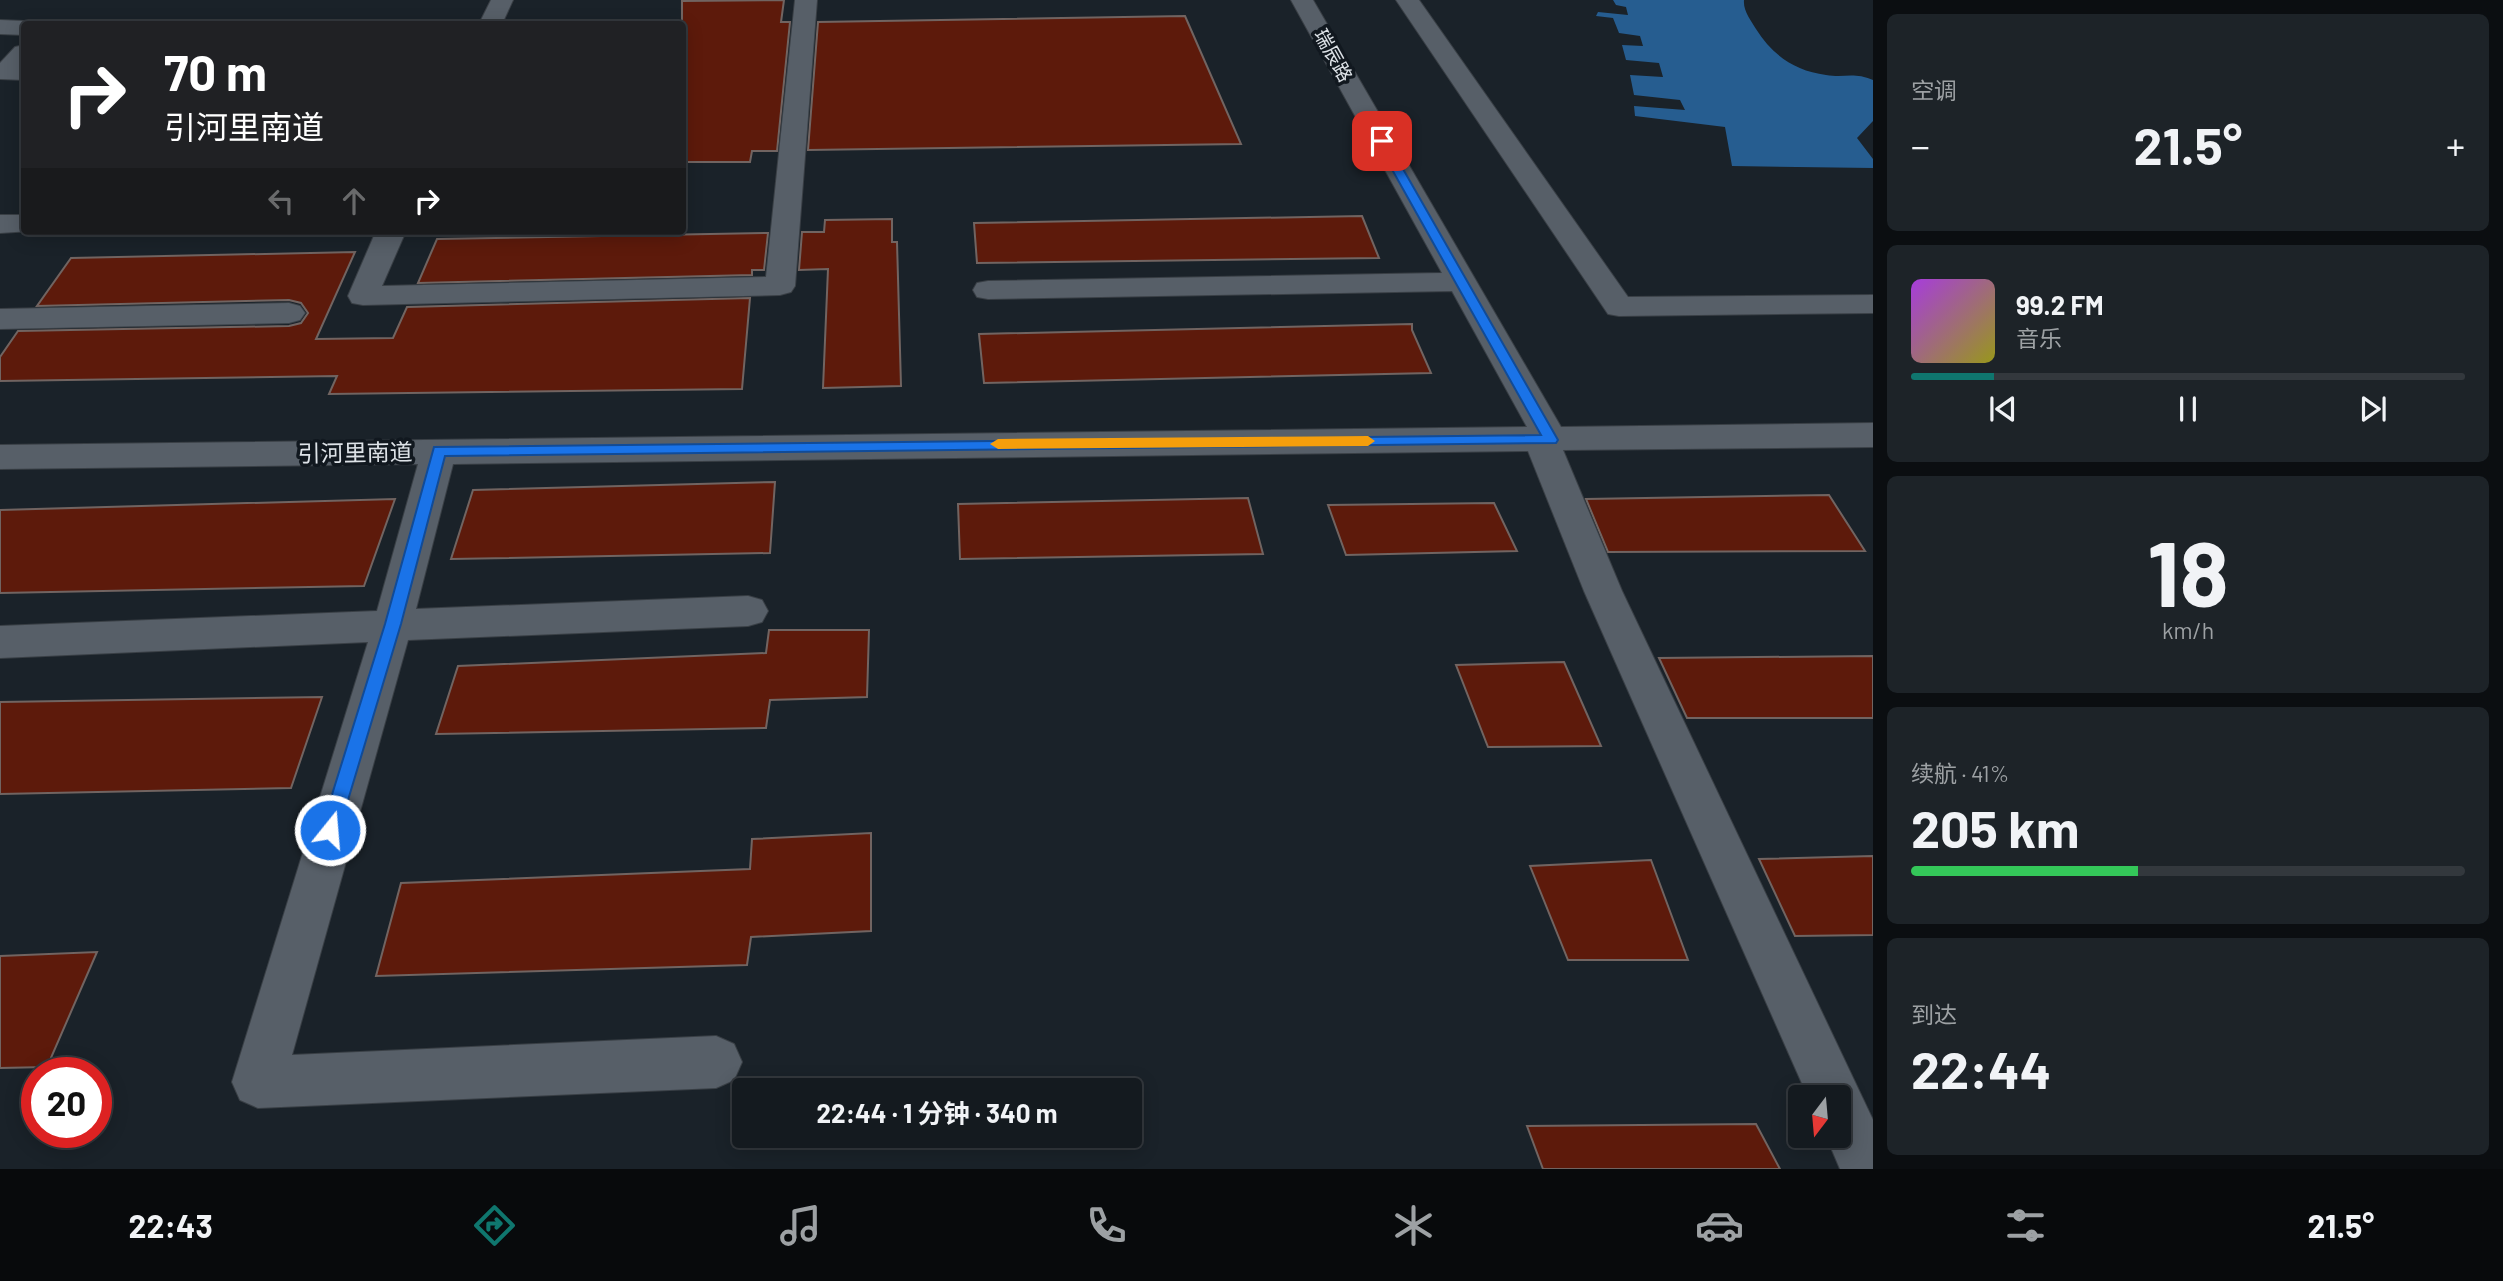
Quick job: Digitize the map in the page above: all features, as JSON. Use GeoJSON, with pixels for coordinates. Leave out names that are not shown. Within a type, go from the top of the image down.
{"type":"FeatureCollection","features":[{"type":"Feature","properties":{"kind":"street"},"geometry":{"type":"LineString","coordinates":[[492,21],[502,0]]}},
{"type":"Feature","properties":{"kind":"street"},"geometry":{"type":"LineString","coordinates":[[389,235],[363,296],[780,286],[806,0]]}},
{"type":"Feature","properties":{"kind":"street","name":"瑞辰路"},"geometry":{"type":"LineString","coordinates":[[1287,0],[1454,282]]}},
{"type":"Feature","properties":{"kind":"street","name":"瑞辰路"},"geometry":{"type":"LineString","coordinates":[[1302,0],[1541,440],[1603,591],[1829,1085]]}},
{"type":"Feature","properties":{"kind":"street"},"geometry":{"type":"LineString","coordinates":[[1407,0],[1619,307],[1873,304]]}},
{"type":"Feature","properties":{"kind":"street"},"geometry":{"type":"LineString","coordinates":[[0,27],[21,28]]}},
{"type":"Feature","properties":{"kind":"street"},"geometry":{"type":"LineString","coordinates":[[21,55],[4,74],[21,73]]}},
{"type":"Feature","properties":{"kind":"street"},"geometry":{"type":"LineString","coordinates":[[0,224],[21,224]]}},
{"type":"Feature","properties":{"kind":"street"},"geometry":{"type":"LineString","coordinates":[[988,290],[1454,282]]}},
{"type":"Feature","properties":{"kind":"street"},"geometry":{"type":"LineString","coordinates":[[0,319],[289,313]]}},
{"type":"Feature","properties":{"kind":"street","name":"引河里南道"},"geometry":{"type":"LineString","coordinates":[[0,457],[1873,435]]}},
{"type":"Feature","properties":{"kind":"street"},"geometry":{"type":"LineString","coordinates":[[439,451],[393,624],[258,1082],[716,1062]]}},
{"type":"Feature","properties":{"kind":"street"},"geometry":{"type":"LineString","coordinates":[[0,642],[748,611]]}},
{"type":"Feature","properties":{"kind":"street"},"geometry":{"type":"LineString","coordinates":[[1852,1135],[1868,1169]]}},
{"type":"Feature","properties":{"kind":"water"},"geometry":{"type":"Polygon","coordinates":[[[1613,0],[1744,0],[1748,15],[1762,38],[1777,54],[1794,66],[1815,73],[1860,76],[1873,80],[1873,121],[1857,138],[1873,159],[1873,168],[1732,166],[1725,127],[1635,116],[1634,106],[1685,110],[1680,100],[1634,95],[1630,75],[1663,77],[1659,63],[1626,60],[1622,45],[1643,46],[1640,36],[1619,33],[1613,18],[1596,16],[1598,12],[1628,15],[1626,7],[1616,5],[1613,0]]]}},
{"type":"Feature","properties":{"kind":"building"},"geometry":{"type":"Polygon","coordinates":[[[784,0],[781,22],[790,22],[777,151],[752,151],[750,162],[686,162],[686,21],[682,21],[682,1],[784,0]]]}},
{"type":"Feature","properties":{"kind":"building"},"geometry":{"type":"Polygon","coordinates":[[[1185,16],[1241,144],[808,150],[818,22],[1185,16]]]}},
{"type":"Feature","properties":{"kind":"building"},"geometry":{"type":"Polygon","coordinates":[[[1362,216],[1379,258],[977,263],[974,223],[1362,216]]]}},
{"type":"Feature","properties":{"kind":"building"},"geometry":{"type":"Polygon","coordinates":[[[892,219],[892,242],[897,242],[901,386],[823,388],[828,269],[799,270],[802,232],[824,232],[825,220],[892,219]]]}},
{"type":"Feature","properties":{"kind":"building"},"geometry":{"type":"Polygon","coordinates":[[[768,233],[764,270],[752,270],[752,275],[418,283],[437,239],[768,233]]]}},
{"type":"Feature","properties":{"kind":"building"},"geometry":{"type":"Polygon","coordinates":[[[355,252],[316,339],[393,338],[407,307],[750,298],[742,389],[329,394],[337,376],[0,381],[0,357],[18,331],[289,326],[301,323],[308,313],[301,303],[289,300],[37,306],[71,258],[355,252]]]}},
{"type":"Feature","properties":{"kind":"building"},"geometry":{"type":"Polygon","coordinates":[[[1412,324],[1412,330],[1431,373],[984,383],[979,334],[1412,324]]]}},
{"type":"Feature","properties":{"kind":"building"},"geometry":{"type":"Polygon","coordinates":[[[775,482],[770,553],[451,559],[473,490],[775,482]]]}},
{"type":"Feature","properties":{"kind":"building"},"geometry":{"type":"Polygon","coordinates":[[[1829,495],[1865,551],[1608,552],[1586,499],[1829,495]]]}},
{"type":"Feature","properties":{"kind":"building"},"geometry":{"type":"Polygon","coordinates":[[[1248,498],[1263,554],[960,559],[958,504],[1248,498]]]}},
{"type":"Feature","properties":{"kind":"building"},"geometry":{"type":"Polygon","coordinates":[[[395,499],[364,586],[0,593],[0,510],[395,499]]]}},
{"type":"Feature","properties":{"kind":"building"},"geometry":{"type":"Polygon","coordinates":[[[1494,503],[1517,551],[1346,555],[1328,505],[1494,503]]]}},
{"type":"Feature","properties":{"kind":"building"},"geometry":{"type":"Polygon","coordinates":[[[769,630],[869,630],[867,697],[770,700],[766,728],[436,734],[458,666],[766,653],[769,630]]]}},
{"type":"Feature","properties":{"kind":"building"},"geometry":{"type":"Polygon","coordinates":[[[1873,656],[1873,718],[1687,718],[1659,658],[1873,656]]]}},
{"type":"Feature","properties":{"kind":"building"},"geometry":{"type":"Polygon","coordinates":[[[1564,662],[1601,746],[1488,747],[1456,665],[1564,662]]]}},
{"type":"Feature","properties":{"kind":"building"},"geometry":{"type":"Polygon","coordinates":[[[322,697],[291,788],[0,794],[0,702],[322,697]]]}},
{"type":"Feature","properties":{"kind":"building"},"geometry":{"type":"Polygon","coordinates":[[[871,833],[871,931],[751,937],[747,965],[376,976],[401,883],[750,869],[752,839],[871,833]]]}},
{"type":"Feature","properties":{"kind":"building"},"geometry":{"type":"Polygon","coordinates":[[[1873,856],[1873,935],[1795,936],[1759,859],[1873,856]]]}},
{"type":"Feature","properties":{"kind":"building"},"geometry":{"type":"Polygon","coordinates":[[[1651,860],[1688,960],[1568,960],[1530,866],[1651,860]]]}},
{"type":"Feature","properties":{"kind":"building"},"geometry":{"type":"Polygon","coordinates":[[[97,952],[51,1057],[21,1057],[21,1068],[0,1068],[0,956],[97,952]]]}},
{"type":"Feature","properties":{"kind":"building"},"geometry":{"type":"Polygon","coordinates":[[[1756,1124],[1780,1169],[1543,1169],[1527,1126],[1756,1124]]]}},
{"type":"Feature","properties":{"kind":"slow traffic"},"geometry":{"type":"LineString","coordinates":[[998,444],[1368,441]]}},
{"type":"Feature","properties":{"kind":"route"},"geometry":{"type":"LineString","coordinates":[[330,830],[393,624],[439,451],[1551,440],[1382,141]]}}]}
